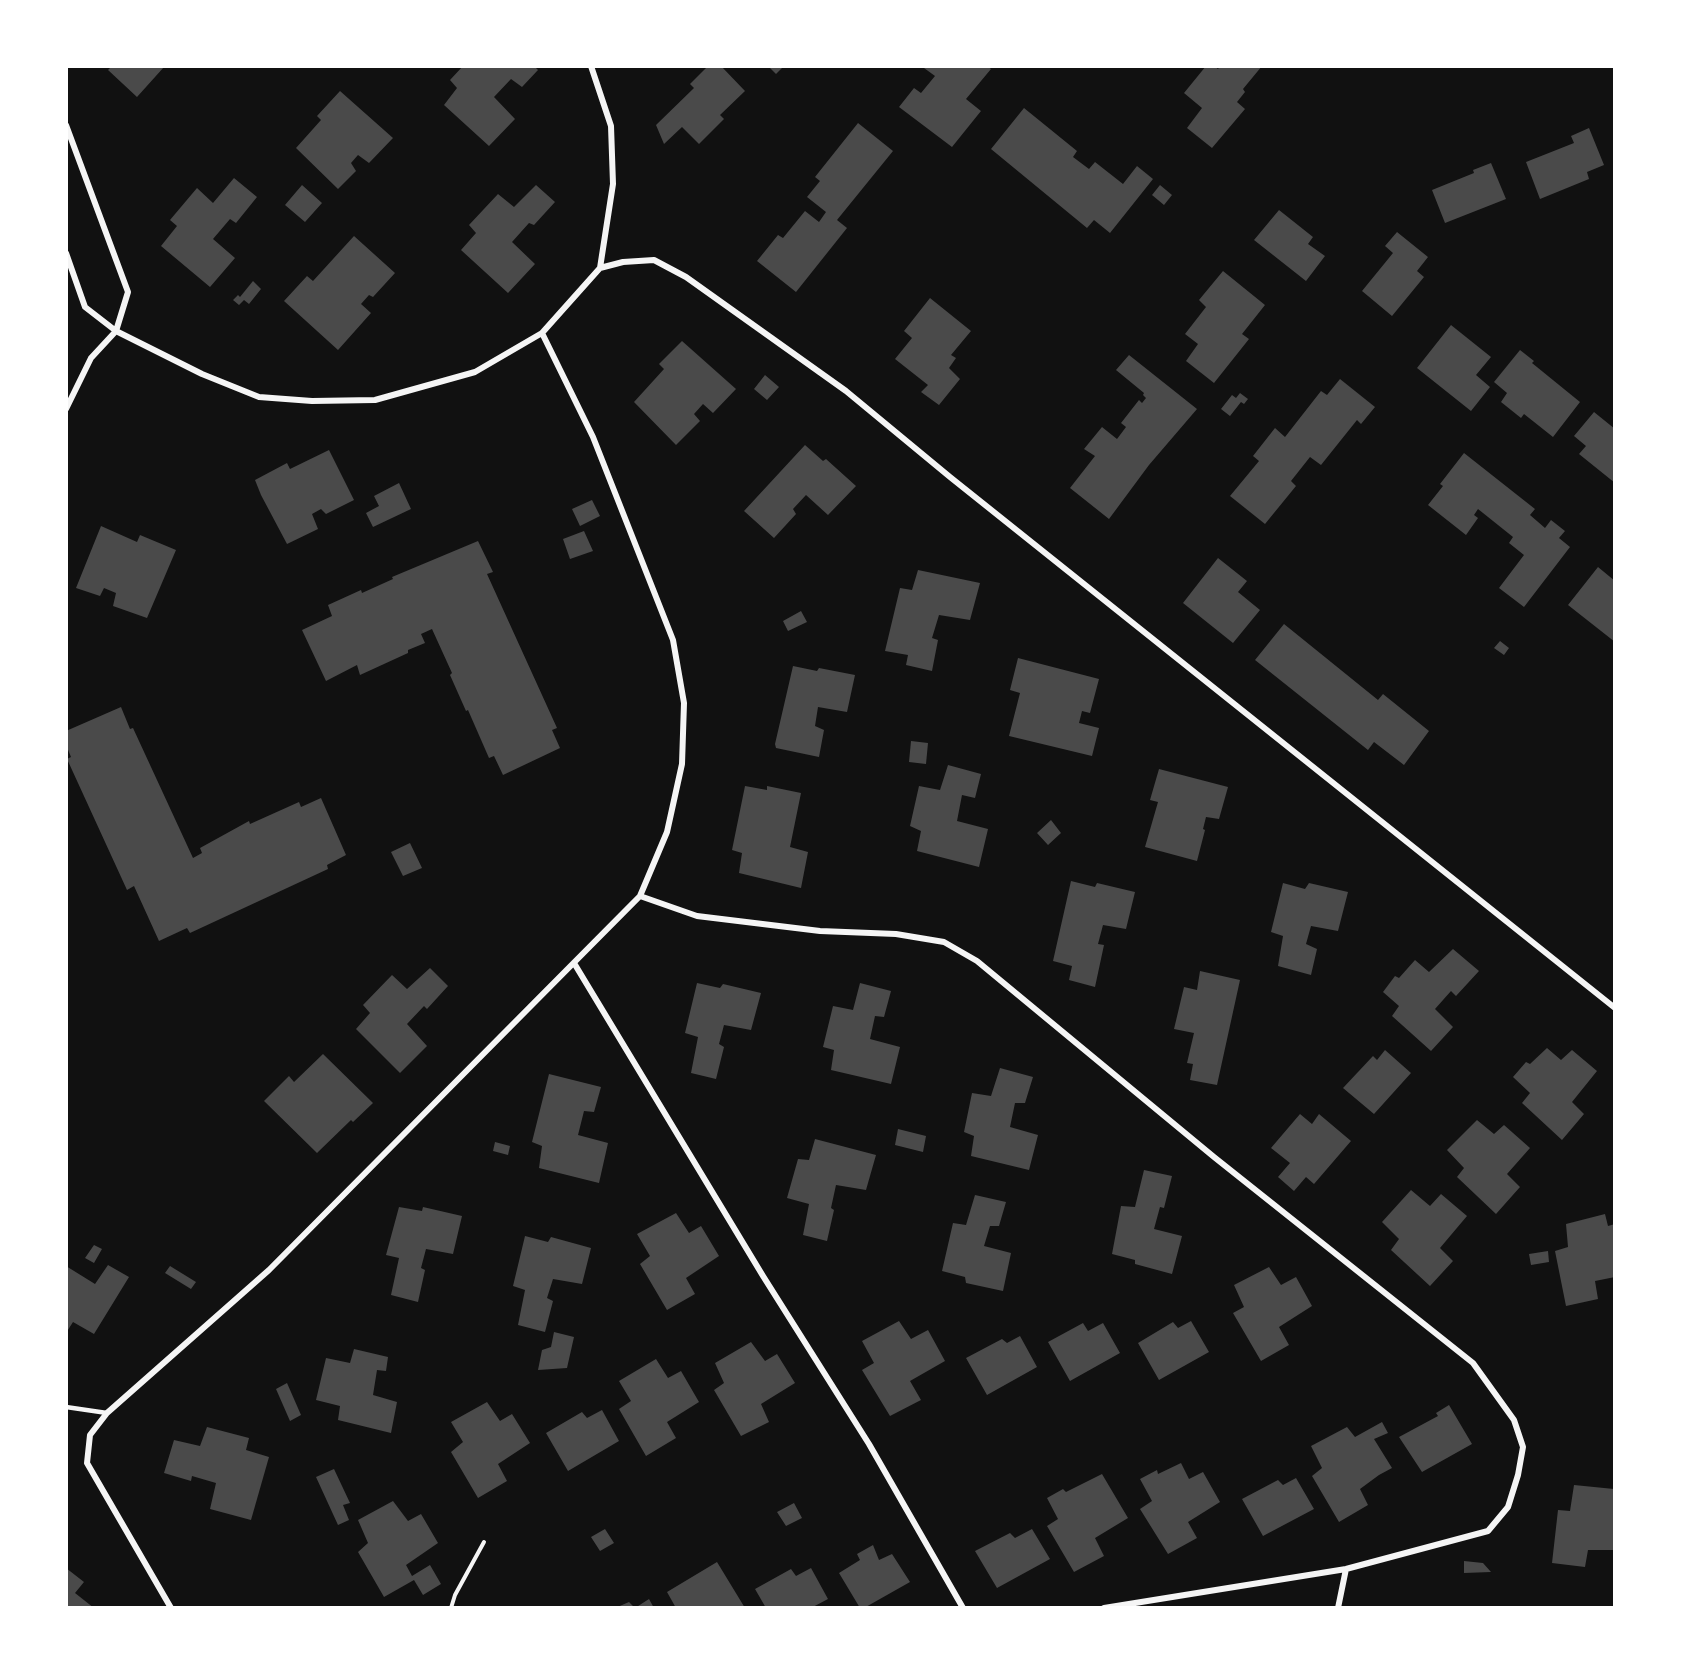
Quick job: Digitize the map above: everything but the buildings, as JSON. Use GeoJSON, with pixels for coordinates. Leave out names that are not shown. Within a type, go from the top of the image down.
{"type":"FeatureCollection","features":[{"type":"Feature","properties":{"kind":"street"},"geometry":{"type":"LineString","coordinates":[[66,253],[85,307],[116,331],[202,374],[259,397],[312,401],[375,400],[475,372],[542,333],[600,268],[614,184],[611,126],[591,66]]}},
{"type":"Feature","properties":{"kind":"street"},"geometry":{"type":"LineString","coordinates":[[66,125],[128,291],[116,331],[91,358],[66,409]]}},
{"type":"Feature","properties":{"kind":"street"},"geometry":{"type":"LineString","coordinates":[[600,268],[623,262],[654,260],[686,277],[846,391],[950,477],[1615,1008]]}},
{"type":"Feature","properties":{"kind":"street"},"geometry":{"type":"LineString","coordinates":[[171,1608],[87,1463],[90,1435],[107,1413],[269,1270],[640,896],[667,832],[682,764],[684,703],[673,640],[593,437],[542,333]]}},
{"type":"Feature","properties":{"kind":"street"},"geometry":{"type":"LineString","coordinates":[[640,896],[697,916],[820,931],[896,934],[944,942],[977,961],[1214,1157],[1473,1363],[1514,1420],[1523,1447],[1518,1475],[1508,1507],[1488,1531],[1346,1569],[1104,1608]]}},
{"type":"Feature","properties":{"kind":"street"},"geometry":{"type":"LineString","coordinates":[[573,963],[763,1276],[869,1444],[963,1608]]}},
{"type":"Feature","properties":{"kind":"street"},"geometry":{"type":"LineString","coordinates":[[1338,1608],[1346,1569]]}},
{"type":"Feature","properties":{"kind":"lane"},"geometry":{"type":"LineString","coordinates":[[66,1407],[107,1413]]}},
{"type":"Feature","properties":{"kind":"path"},"geometry":{"type":"LineString","coordinates":[[451,1608],[484,1542]]}}]}
